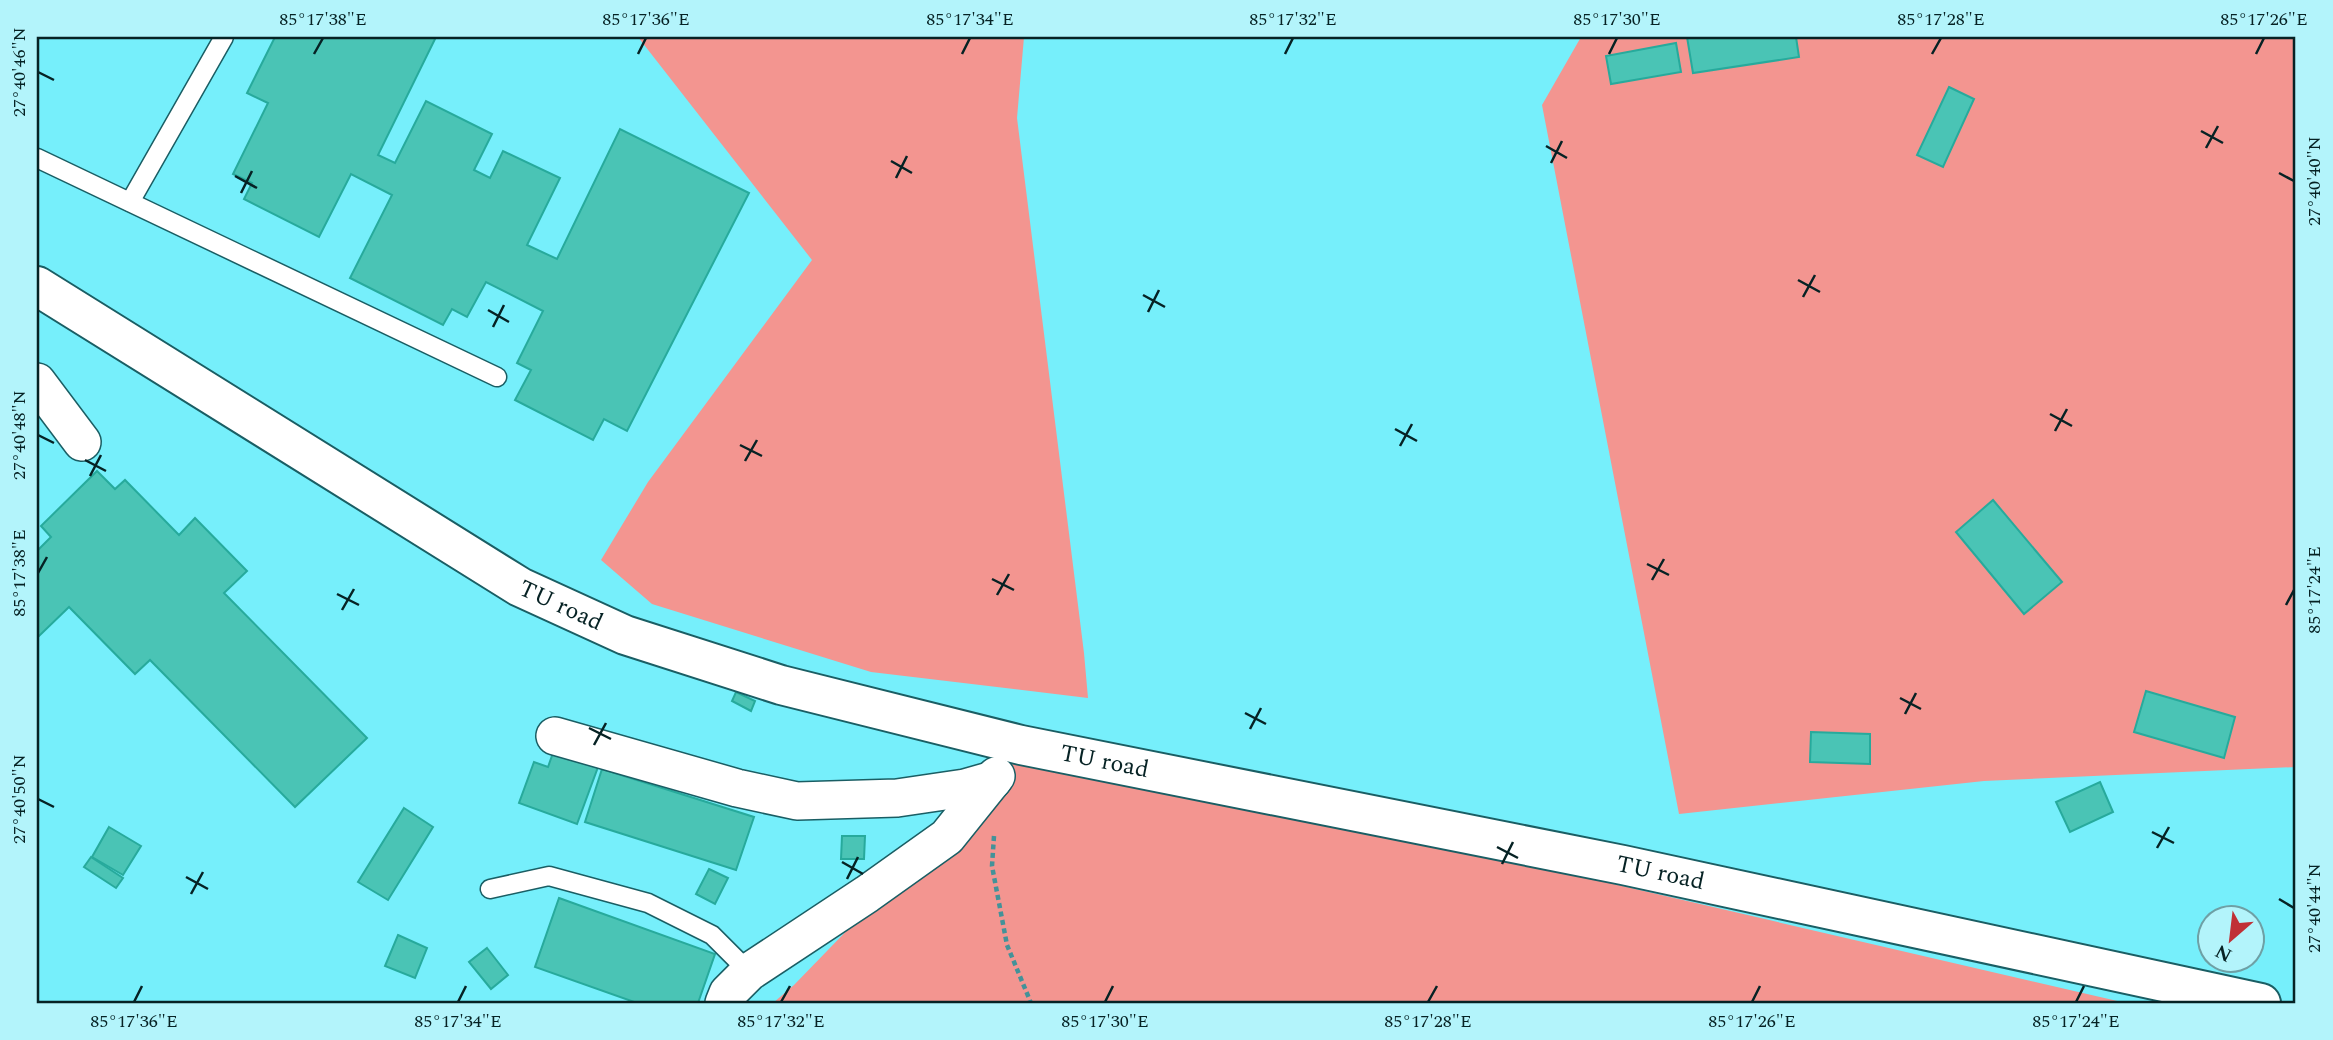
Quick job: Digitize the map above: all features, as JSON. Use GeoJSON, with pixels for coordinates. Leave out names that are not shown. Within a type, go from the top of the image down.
{"type":"FeatureCollection","features":[{"type":"Feature","properties":{"kind":"street","name":"TU road"},"geometry":{"type":"LineString","coordinates":[[37,286],[532,592],[625,635],[781,685],[1021,745],[1623,865],[2260,1003]]}},
{"type":"Feature","properties":{"kind":"street"},"geometry":{"type":"LineString","coordinates":[[37,382],[82,442]]}},
{"type":"Feature","properties":{"kind":"street"},"geometry":{"type":"LineString","coordinates":[[555,736],[725,785],[797,801],[897,798],[965,788],[993,780]]}},
{"type":"Feature","properties":{"kind":"street"},"geometry":{"type":"LineString","coordinates":[[724,1003],[728,993],[749,972],[947,837],[1021,745]]}},
{"type":"Feature","properties":{"kind":"lane"},"geometry":{"type":"LineString","coordinates":[[130,202],[224,37]]}},
{"type":"Feature","properties":{"kind":"lane"},"geometry":{"type":"LineString","coordinates":[[37,158],[497,377]]}},
{"type":"Feature","properties":{"kind":"lane"},"geometry":{"type":"LineString","coordinates":[[491,889],[549,876],[648,903],[712,935],[749,972]]}},
{"type":"Feature","properties":{"kind":"path"},"geometry":{"type":"LineString","coordinates":[[993,780],[996,814],[992,866],[1007,945],[1031,1003]]}},
{"type":"Feature","properties":{"kind":"shaded area"},"geometry":{"type":"Polygon","coordinates":[[[638,37],[1024,37],[1017,118],[1088,698],[871,672],[652,604],[601,560],[648,482],[812,260],[638,37]]]}},
{"type":"Feature","properties":{"kind":"shaded area"},"geometry":{"type":"Polygon","coordinates":[[[1581,37],[2296,37],[2296,767],[1984,781],[1679,814],[1542,105],[1581,37]]]}},
{"type":"Feature","properties":{"kind":"shaded area"},"geometry":{"type":"Polygon","coordinates":[[[1009,750],[1532,865],[2126,1003],[773,1003],[859,918],[1009,750]]]}},
{"type":"Feature","properties":{"kind":"building"},"geometry":{"type":"Polygon","coordinates":[[[275,37],[436,37],[378,155],[395,163],[426,101],[492,134],[474,170],[490,178],[503,151],[560,178],[527,245],[557,259],[620,129],[749,193],[627,431],[604,419],[593,440],[515,400],[531,370],[517,363],[543,311],[486,282],[467,317],[452,309],[443,325],[350,278],[392,195],[351,174],[319,237],[244,199],[252,183],[233,174],[268,103],[247,93],[275,37]]]}},
{"type":"Feature","properties":{"kind":"building"},"geometry":{"type":"Polygon","coordinates":[[[1687,37],[1796,37],[1799,57],[1693,73],[1687,37]]]}},
{"type":"Feature","properties":{"kind":"building"},"geometry":{"type":"Polygon","coordinates":[[[1676,43],[1681,72],[1611,84],[1606,56],[1676,43]]]}},
{"type":"Feature","properties":{"kind":"building"},"geometry":{"type":"Polygon","coordinates":[[[1949,87],[1974,99],[1943,167],[1917,155],[1949,87]]]}},
{"type":"Feature","properties":{"kind":"building"},"geometry":{"type":"Polygon","coordinates":[[[97,471],[115,489],[125,480],[179,535],[195,518],[247,571],[224,593],[367,738],[295,807],[150,660],[135,674],[69,607],[37,638],[37,551],[51,537],[41,526],[97,471]]]}},
{"type":"Feature","properties":{"kind":"building"},"geometry":{"type":"Polygon","coordinates":[[[1993,500],[2062,582],[2024,614],[1956,532],[1993,500]]]}},
{"type":"Feature","properties":{"kind":"building"},"geometry":{"type":"Polygon","coordinates":[[[2146,691],[2235,717],[2224,758],[2134,732],[2146,691]]]}},
{"type":"Feature","properties":{"kind":"building"},"geometry":{"type":"Polygon","coordinates":[[[736,692],[755,701],[751,711],[732,701],[736,692]]]}},
{"type":"Feature","properties":{"kind":"building"},"geometry":{"type":"Polygon","coordinates":[[[1811,732],[1870,734],[1870,764],[1810,762],[1811,732]]]}},
{"type":"Feature","properties":{"kind":"building"},"geometry":{"type":"Polygon","coordinates":[[[554,750],[598,767],[577,824],[519,803],[534,762],[548,767],[554,750]]]}},
{"type":"Feature","properties":{"kind":"building"},"geometry":{"type":"Polygon","coordinates":[[[602,769],[754,817],[736,870],[585,822],[602,769]]]}},
{"type":"Feature","properties":{"kind":"building"},"geometry":{"type":"Polygon","coordinates":[[[2100,782],[2113,812],[2070,832],[2056,802],[2100,782]]]}},
{"type":"Feature","properties":{"kind":"building"},"geometry":{"type":"Polygon","coordinates":[[[404,808],[433,827],[388,900],[358,882],[404,808]]]}},
{"type":"Feature","properties":{"kind":"building"},"geometry":{"type":"Polygon","coordinates":[[[109,827],[141,846],[123,875],[92,857],[109,827]]]}},
{"type":"Feature","properties":{"kind":"building"},"geometry":{"type":"Polygon","coordinates":[[[842,836],[865,836],[864,859],[841,859],[842,836]]]}},
{"type":"Feature","properties":{"kind":"building"},"geometry":{"type":"Polygon","coordinates":[[[91,857],[123,878],[116,888],[84,867],[91,857]]]}},
{"type":"Feature","properties":{"kind":"building"},"geometry":{"type":"Polygon","coordinates":[[[709,869],[728,878],[715,904],[696,894],[709,869]]]}},
{"type":"Feature","properties":{"kind":"building"},"geometry":{"type":"Polygon","coordinates":[[[559,898],[715,954],[698,1003],[637,1003],[535,967],[559,898]]]}},
{"type":"Feature","properties":{"kind":"building"},"geometry":{"type":"Polygon","coordinates":[[[398,935],[427,948],[415,978],[385,966],[398,935]]]}},
{"type":"Feature","properties":{"kind":"building"},"geometry":{"type":"Polygon","coordinates":[[[487,948],[508,975],[491,989],[469,962],[487,948]]]}}]}
